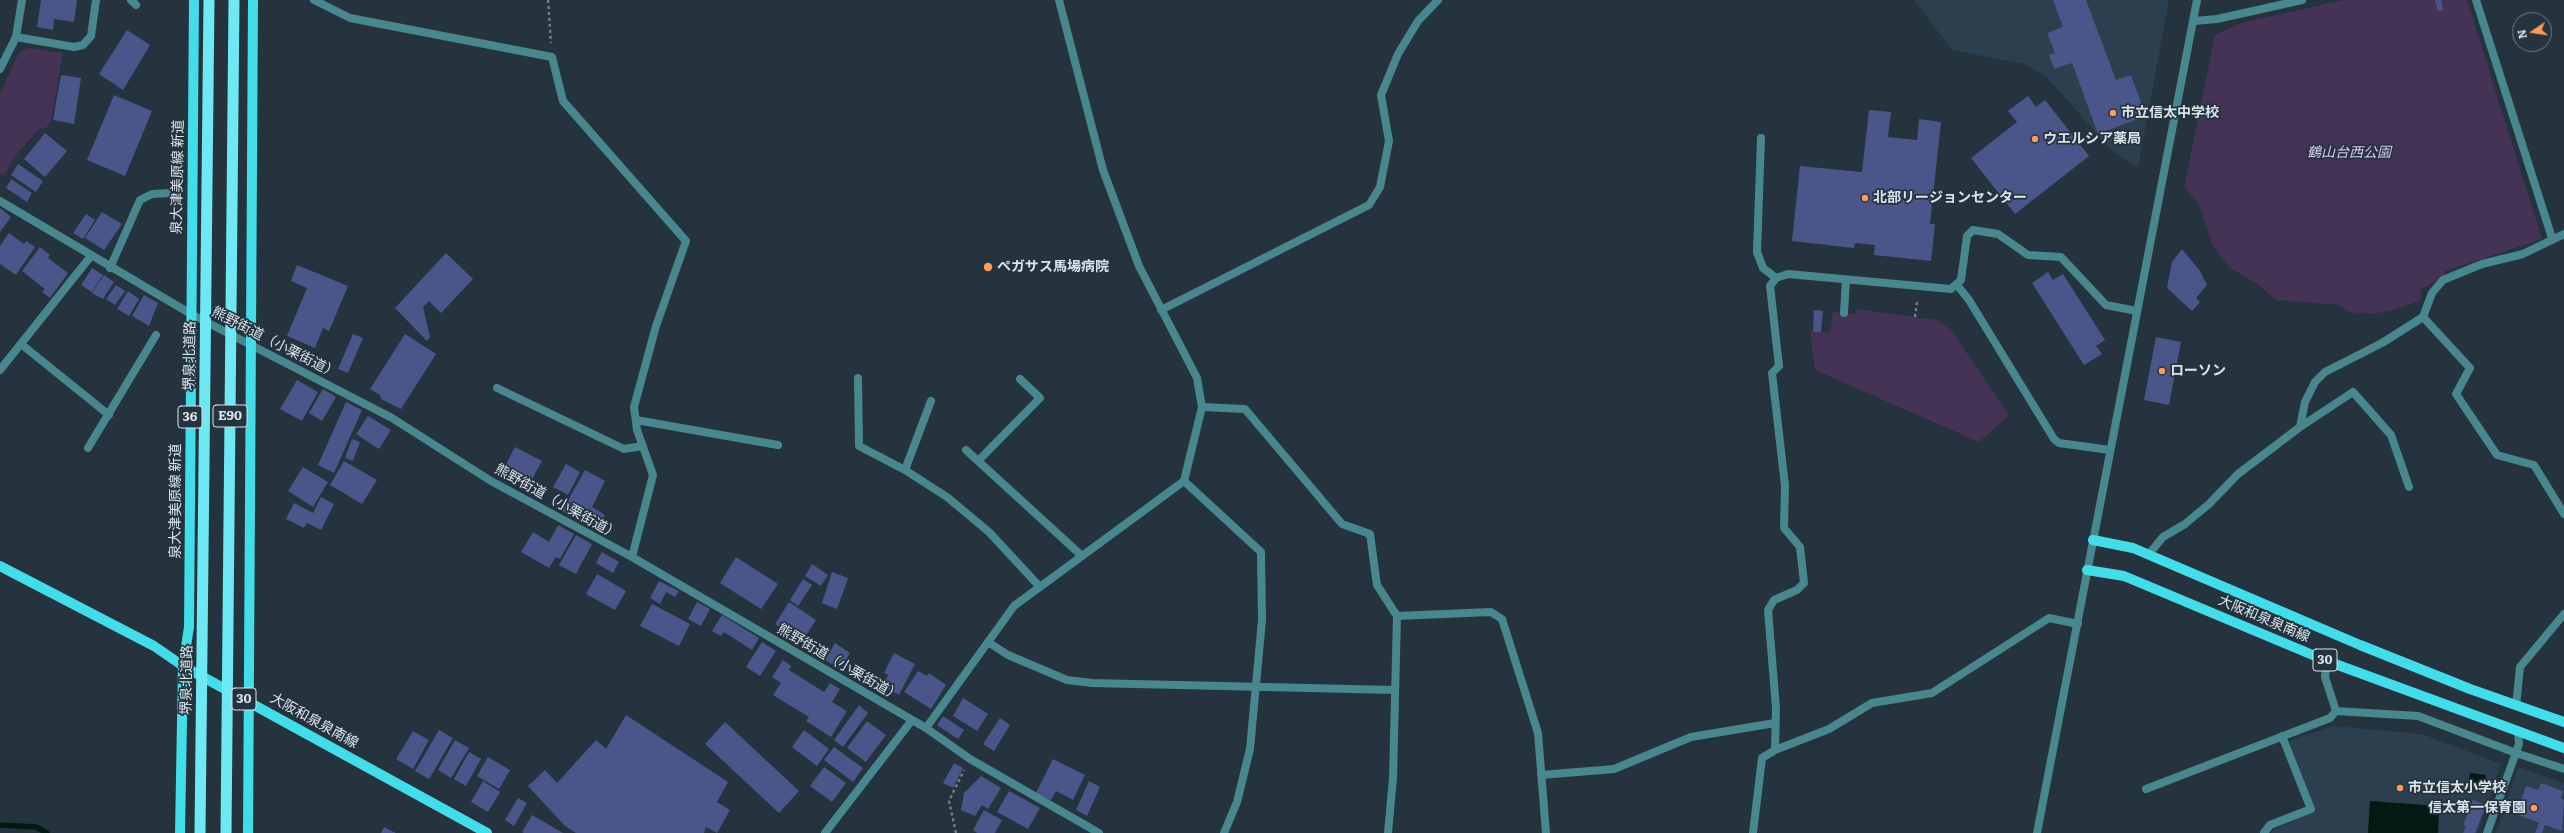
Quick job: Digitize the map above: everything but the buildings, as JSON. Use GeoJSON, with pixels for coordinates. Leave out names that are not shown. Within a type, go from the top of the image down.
{"type":"FeatureCollection","features":[{"type":"Feature","properties":{"kind":"highway","name":"堺泉北道路"},"geometry":{"type":"LineString","coordinates":[[200,833],[209,0]]}},
{"type":"Feature","properties":{"kind":"highway","name":"E90"},"geometry":{"type":"LineString","coordinates":[[226,833],[234,0]]}},
{"type":"Feature","properties":{"kind":"main road","name":"泉大津美原線 新道"},"geometry":{"type":"LineString","coordinates":[[180,833],[183,666],[189,627],[194,0]]}},
{"type":"Feature","properties":{"kind":"main road"},"geometry":{"type":"LineString","coordinates":[[248,833],[253,345],[254,0]]}},
{"type":"Feature","properties":{"kind":"main road","name":"大阪和泉泉南線"},"geometry":{"type":"LineString","coordinates":[[2093,540],[2133,548],[2149,554],[2360,645],[2516,706],[2564,722]]}},
{"type":"Feature","properties":{"kind":"main road","name":"大阪和泉泉南線"},"geometry":{"type":"LineString","coordinates":[[0,566],[154,646],[183,666],[487,833]]}},
{"type":"Feature","properties":{"kind":"main road","name":"大阪和泉泉南線"},"geometry":{"type":"LineString","coordinates":[[2087,570],[2124,576],[2327,661],[2564,748]]}},
{"type":"Feature","properties":{"kind":"street"},"geometry":{"type":"LineString","coordinates":[[0,70],[16,37],[22,0]]}},
{"type":"Feature","properties":{"kind":"street"},"geometry":{"type":"LineString","coordinates":[[16,37],[74,47],[83,45],[92,36],[96,0]]}},
{"type":"Feature","properties":{"kind":"street"},"geometry":{"type":"LineString","coordinates":[[314,0],[350,18],[552,57],[563,101],[686,241],[656,326],[634,407],[643,446],[653,475],[632,557]]}},
{"type":"Feature","properties":{"kind":"street"},"geometry":{"type":"LineString","coordinates":[[926,728],[1014,606],[1039,586],[1184,481],[1202,407],[1197,378],[1139,266],[1103,170],[1059,0]]}},
{"type":"Feature","properties":{"kind":"street"},"geometry":{"type":"LineString","coordinates":[[1161,310],[1369,205],[1380,187],[1389,141],[1381,95],[1398,54],[1418,21],[1438,0]]}},
{"type":"Feature","properties":{"kind":"street"},"geometry":{"type":"LineString","coordinates":[[2037,833],[2078,624],[2136,311],[2197,0]]}},
{"type":"Feature","properties":{"kind":"street"},"geometry":{"type":"LineString","coordinates":[[2194,21],[2217,19],[2302,0]]}},
{"type":"Feature","properties":{"kind":"street"},"geometry":{"type":"LineString","coordinates":[[2476,0],[2552,238]]}},
{"type":"Feature","properties":{"kind":"street"},"geometry":{"type":"LineString","coordinates":[[1761,138],[1757,252],[1763,268],[1776,278]]}},
{"type":"Feature","properties":{"kind":"street"},"geometry":{"type":"LineString","coordinates":[[110,268],[140,200],[152,194],[171,193]]}},
{"type":"Feature","properties":{"kind":"street","name":"熊野街道（小栗街道）"},"geometry":{"type":"LineString","coordinates":[[0,201],[110,268],[191,314],[392,418],[491,481],[632,557],[926,728],[970,759],[1099,833]]}},
{"type":"Feature","properties":{"kind":"street"},"geometry":{"type":"LineString","coordinates":[[1775,750],[1775,723],[1768,610],[1774,600],[1797,590],[1804,583],[1800,547],[1784,528],[1785,486],[1772,373],[1779,366],[1770,286],[1776,278],[1788,274],[1944,290],[1957,285],[1964,273],[1967,236],[1973,230],[1998,234],[2028,255],[2061,257],[2106,305],[2136,311]]}},
{"type":"Feature","properties":{"kind":"street"},"geometry":{"type":"LineString","coordinates":[[2300,427],[2305,402],[2315,382],[2325,372],[2382,343],[2423,317],[2432,293],[2443,280],[2482,264],[2523,254],[2545,244],[2552,238],[2564,234]]}},
{"type":"Feature","properties":{"kind":"street"},"geometry":{"type":"LineString","coordinates":[[0,370],[90,256]]}},
{"type":"Feature","properties":{"kind":"street"},"geometry":{"type":"LineString","coordinates":[[1844,313],[1846,280]]}},
{"type":"Feature","properties":{"kind":"street"},"geometry":{"type":"LineString","coordinates":[[1957,285],[1969,300],[2054,440],[2059,443],[2110,450]]}},
{"type":"Feature","properties":{"kind":"street"},"geometry":{"type":"LineString","coordinates":[[2423,317],[2470,368],[2456,394],[2497,455],[2534,465],[2564,514]]}},
{"type":"Feature","properties":{"kind":"street"},"geometry":{"type":"LineString","coordinates":[[88,448],[156,335]]}},
{"type":"Feature","properties":{"kind":"street"},"geometry":{"type":"LineString","coordinates":[[21,344],[109,415]]}},
{"type":"Feature","properties":{"kind":"street"},"geometry":{"type":"LineString","coordinates":[[858,378],[859,446],[905,470],[947,497],[989,532],[1039,586]]}},
{"type":"Feature","properties":{"kind":"street"},"geometry":{"type":"LineString","coordinates":[[978,461],[1040,398],[1020,378]]}},
{"type":"Feature","properties":{"kind":"street"},"geometry":{"type":"LineString","coordinates":[[497,388],[624,449],[643,446]]}},
{"type":"Feature","properties":{"kind":"street"},"geometry":{"type":"LineString","coordinates":[[2149,554],[2163,537],[2185,524],[2209,504],[2238,474],[2300,427],[2353,392],[2392,435],[2409,487]]}},
{"type":"Feature","properties":{"kind":"street"},"geometry":{"type":"LineString","coordinates":[[905,470],[931,401]]}},
{"type":"Feature","properties":{"kind":"street"},"geometry":{"type":"LineString","coordinates":[[1202,407],[1245,409],[1342,524],[1370,534],[1377,585],[1397,616],[1388,833]]}},
{"type":"Feature","properties":{"kind":"street"},"geometry":{"type":"LineString","coordinates":[[636,420],[778,445]]}},
{"type":"Feature","properties":{"kind":"street"},"geometry":{"type":"LineString","coordinates":[[966,450],[1082,556]]}},
{"type":"Feature","properties":{"kind":"street"},"geometry":{"type":"LineString","coordinates":[[1184,481],[1261,552],[1262,620],[1250,748],[1237,802],[1224,833]]}},
{"type":"Feature","properties":{"kind":"street"},"geometry":{"type":"LineString","coordinates":[[1397,616],[1491,612],[1502,619],[1538,733],[1546,833]]}},
{"type":"Feature","properties":{"kind":"street"},"geometry":{"type":"LineString","coordinates":[[2516,706],[2520,667],[2564,614]]}},
{"type":"Feature","properties":{"kind":"street"},"geometry":{"type":"LineString","coordinates":[[1753,833],[1762,758],[1775,750],[1829,729],[1872,703],[1932,693],[2049,618],[2078,624]]}},
{"type":"Feature","properties":{"kind":"street"},"geometry":{"type":"LineString","coordinates":[[988,642],[1008,655],[1067,680],[1092,684],[1257,686],[1395,690]]}},
{"type":"Feature","properties":{"kind":"street"},"geometry":{"type":"LineString","coordinates":[[2327,661],[2324,677],[2336,711]]}},
{"type":"Feature","properties":{"kind":"street"},"geometry":{"type":"LineString","coordinates":[[2146,789],[2330,718],[2336,711]]}},
{"type":"Feature","properties":{"kind":"street"},"geometry":{"type":"LineString","coordinates":[[2336,711],[2418,716],[2516,753],[2564,769]]}},
{"type":"Feature","properties":{"kind":"street"},"geometry":{"type":"LineString","coordinates":[[825,833],[912,720]]}},
{"type":"Feature","properties":{"kind":"street"},"geometry":{"type":"LineString","coordinates":[[1541,775],[1614,769],[1691,737],[1775,723]]}},
{"type":"Feature","properties":{"kind":"street"},"geometry":{"type":"LineString","coordinates":[[2487,833],[2519,744],[2518,731]]}},
{"type":"Feature","properties":{"kind":"street"},"geometry":{"type":"LineString","coordinates":[[2264,833],[2270,825],[2311,809],[2282,736]]}},
{"type":"Feature","properties":{"kind":"street"},"geometry":{"type":"LineString","coordinates":[[248,805],[252,833]]}},
{"type":"Feature","properties":{"kind":"path"},"geometry":{"type":"LineString","coordinates":[[548,0],[552,57]]}},
{"type":"Feature","properties":{"kind":"path"},"geometry":{"type":"LineString","coordinates":[[1915,317],[1917,302]]}},
{"type":"Feature","properties":{"kind":"path"},"geometry":{"type":"LineString","coordinates":[[956,833],[949,801],[970,759]]}},
{"type":"Feature","properties":{"kind":"shaded area","name":"市立信太中学校"},"geometry":{"type":"Polygon","coordinates":[[[1914,0],[2169,0],[2138,168],[2111,150],[2046,76],[2024,64],[1952,50],[1914,0]]]}},
{"type":"Feature","properties":{"kind":"shaded area","name":"市立信太小学校"},"geometry":{"type":"Polygon","coordinates":[[[2334,726],[2422,734],[2501,764],[2477,833],[2271,833],[2275,828],[2316,811],[2289,741],[2334,726]]]}},
{"type":"Feature","properties":{"kind":"shaded area","name":"信太第一保育園"},"geometry":{"type":"Polygon","coordinates":[[[2518,767],[2564,783],[2564,833],[2496,833],[2518,767]]]}},
{"type":"Feature","properties":{"kind":"shaded area"},"geometry":{"type":"Polygon","coordinates":[[[2470,773],[2486,775],[2485,791],[2468,789],[2470,773]]]}},
{"type":"Feature","properties":{"kind":"shaded area"},"geometry":{"type":"Polygon","coordinates":[[[2370,801],[2439,806],[2438,833],[2368,833],[2370,801]]]}},
{"type":"Feature","properties":{"kind":"green space","name":"鶴山台西公園"},"geometry":{"type":"Polygon","coordinates":[[[2343,0],[2467,0],[2542,239],[2445,271],[2445,275],[2420,290],[2421,300],[2394,310],[2372,314],[2349,312],[2340,305],[2276,300],[2256,283],[2230,268],[2213,246],[2198,202],[2184,187],[2215,35],[2241,23],[2343,0]]]}},
{"type":"Feature","properties":{"kind":"green space"},"geometry":{"type":"Polygon","coordinates":[[[28,48],[63,53],[51,121],[46,128],[40,128],[15,156],[4,176],[0,174],[0,94],[19,53],[28,48]]]}},
{"type":"Feature","properties":{"kind":"green space"},"geometry":{"type":"Polygon","coordinates":[[[1856,309],[1938,320],[1951,330],[2009,415],[1979,442],[1815,370],[1810,331],[1830,333],[1833,312],[1855,314],[1856,309]]]}},
{"type":"Feature","properties":{"kind":"waterway"},"geometry":{"type":"LineString","coordinates":[[0,825],[36,827],[47,833]]}},
{"type":"Feature","properties":{"kind":"place","name":"市立信太中学校"},"geometry":{"type":"Point","coordinates":[2113,113]}},
{"type":"Feature","properties":{"kind":"place","name":"ウエルシア薬局"},"geometry":{"type":"Point","coordinates":[2035,139]}},
{"type":"Feature","properties":{"kind":"place","name":"北部リージョンセンター"},"geometry":{"type":"Point","coordinates":[1865,198]}},
{"type":"Feature","properties":{"kind":"place","name":"ペガサス馬場病院"},"geometry":{"type":"Point","coordinates":[988,267]}},
{"type":"Feature","properties":{"kind":"place","name":"ローソン"},"geometry":{"type":"Point","coordinates":[2162,371]}},
{"type":"Feature","properties":{"kind":"place","name":"市立信太小学校"},"geometry":{"type":"Point","coordinates":[2400,788]}},
{"type":"Feature","properties":{"kind":"place","name":"信太第一保育園"},"geometry":{"type":"Point","coordinates":[2534,808]}}]}
